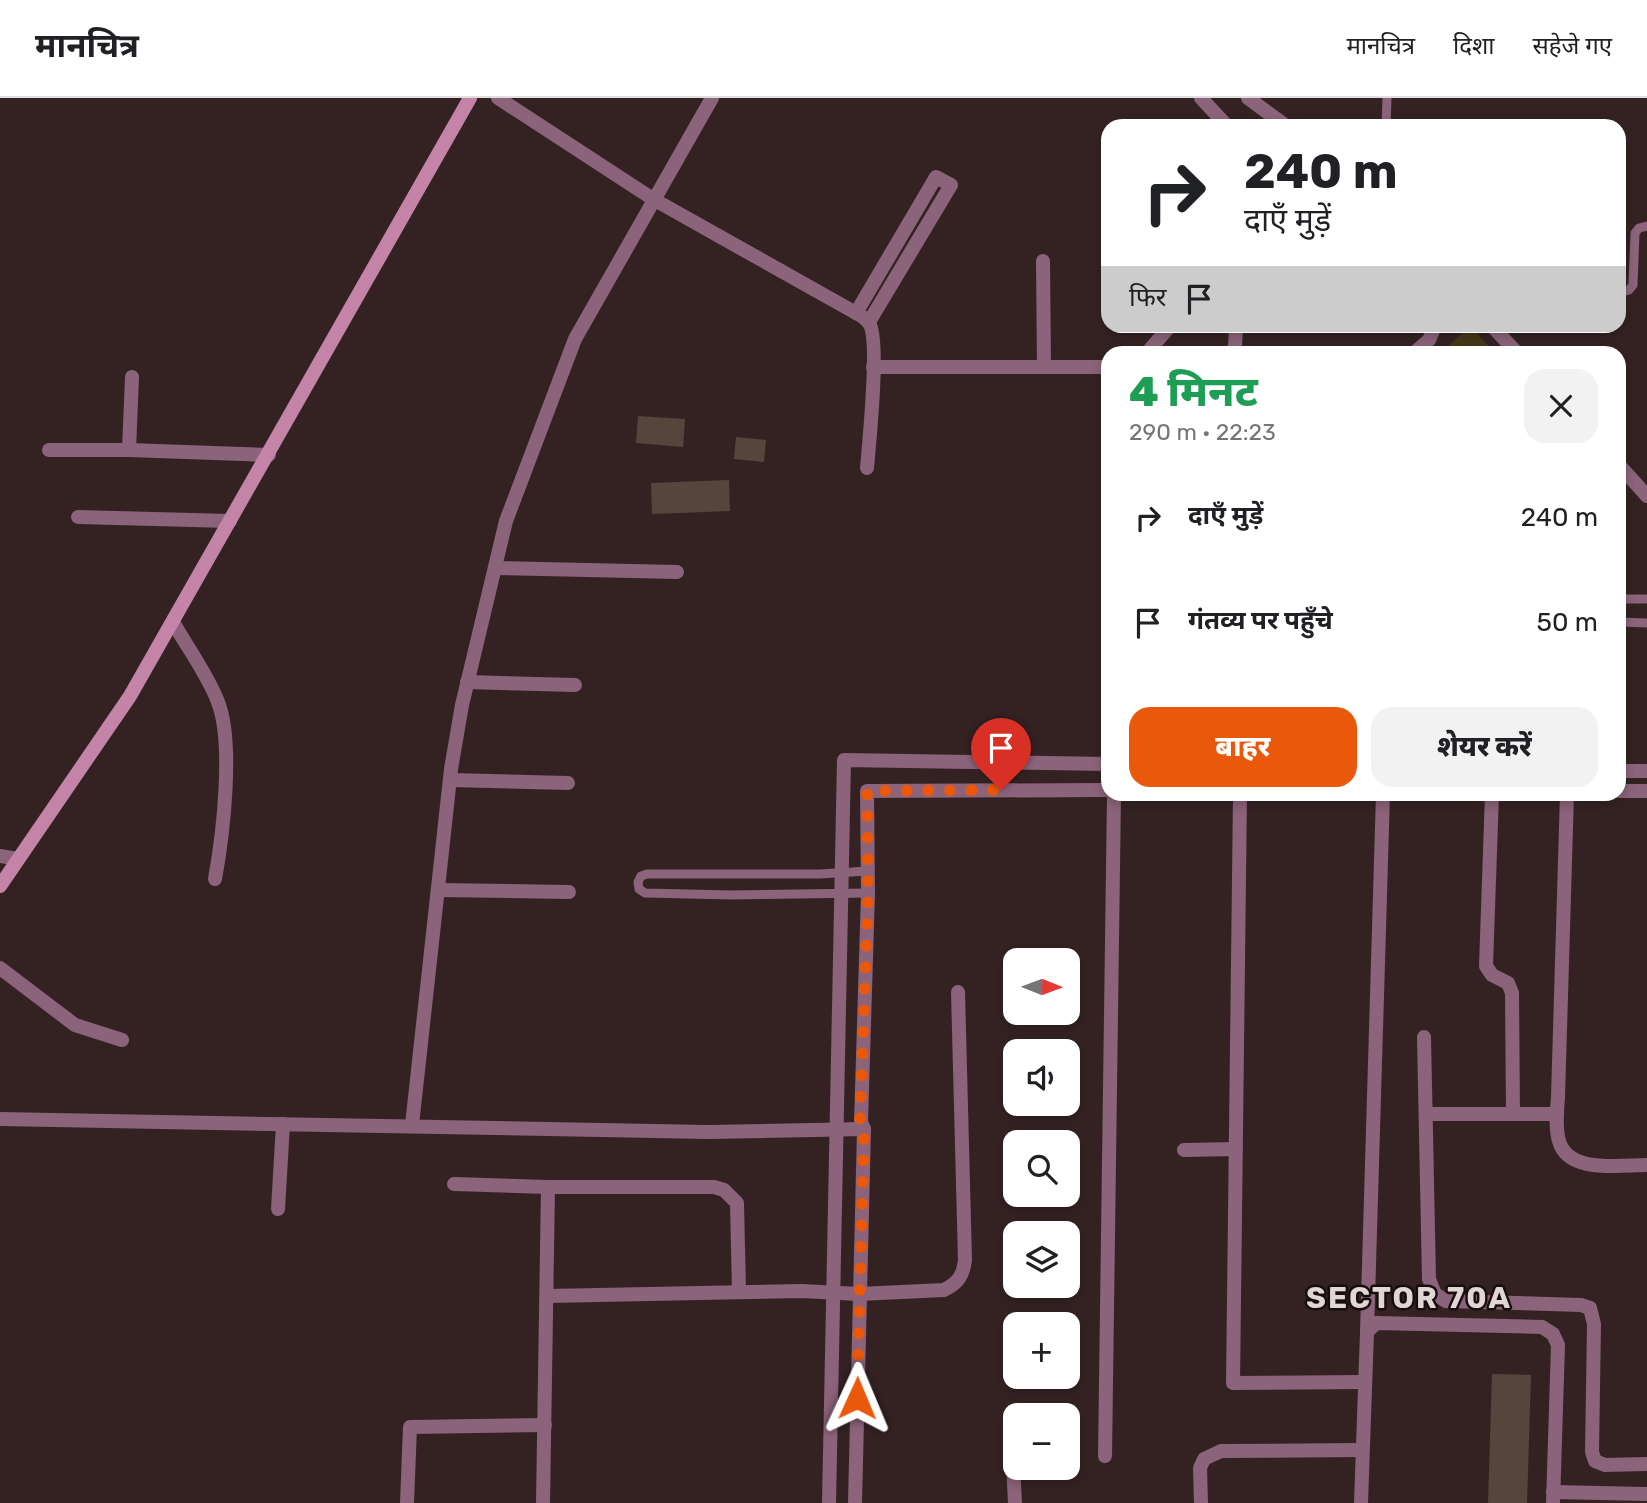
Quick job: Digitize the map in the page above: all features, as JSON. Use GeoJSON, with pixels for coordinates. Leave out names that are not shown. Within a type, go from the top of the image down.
{"type":"FeatureCollection","features":[{"type":"Feature","properties":{"kind":"street"},"geometry":{"type":"LineString","coordinates":[[0,886],[130,696],[470,98]]}},
{"type":"Feature","properties":{"kind":"street"},"geometry":{"type":"LineString","coordinates":[[498,98],[653,199],[869,322],[873,334],[873,367],[867,468]]}},
{"type":"Feature","properties":{"kind":"street"},"geometry":{"type":"LineString","coordinates":[[412,1125],[450,780],[467,682],[506,521],[575,339],[712,98]]}},
{"type":"Feature","properties":{"kind":"street"},"geometry":{"type":"LineString","coordinates":[[1201,98],[1220,119]]}},
{"type":"Feature","properties":{"kind":"street"},"geometry":{"type":"LineString","coordinates":[[1248,98],[1276,119]]}},
{"type":"Feature","properties":{"kind":"street"},"geometry":{"type":"LineString","coordinates":[[856,313],[936,177],[951,185],[869,322]]}},
{"type":"Feature","properties":{"kind":"street"},"geometry":{"type":"LineString","coordinates":[[1043,261],[1044,367]]}},
{"type":"Feature","properties":{"kind":"street"},"geometry":{"type":"LineString","coordinates":[[1498,333],[1511,346]]}},
{"type":"Feature","properties":{"kind":"street"},"geometry":{"type":"LineString","coordinates":[[873,367],[1101,367]]}},
{"type":"Feature","properties":{"kind":"street"},"geometry":{"type":"LineString","coordinates":[[129,450],[132,377]]}},
{"type":"Feature","properties":{"kind":"street"},"geometry":{"type":"LineString","coordinates":[[49,450],[269,455]]}},
{"type":"Feature","properties":{"kind":"street"},"geometry":{"type":"LineString","coordinates":[[1626,474],[1647,496]]}},
{"type":"Feature","properties":{"kind":"street"},"geometry":{"type":"LineString","coordinates":[[78,517],[230,521]]}},
{"type":"Feature","properties":{"kind":"street"},"geometry":{"type":"LineString","coordinates":[[495,568],[677,572]]}},
{"type":"Feature","properties":{"kind":"street"},"geometry":{"type":"LineString","coordinates":[[173,622],[218,701],[223,720],[226,741],[223,820],[215,879]]}},
{"type":"Feature","properties":{"kind":"street"},"geometry":{"type":"LineString","coordinates":[[467,682],[575,685]]}},
{"type":"Feature","properties":{"kind":"street"},"geometry":{"type":"LineString","coordinates":[[829,1503],[845,760],[1101,764]]}},
{"type":"Feature","properties":{"kind":"street"},"geometry":{"type":"LineString","coordinates":[[1626,771],[1647,771]]}},
{"type":"Feature","properties":{"kind":"street"},"geometry":{"type":"LineString","coordinates":[[450,780],[569,783]]}},
{"type":"Feature","properties":{"kind":"street"},"geometry":{"type":"LineString","coordinates":[[855,1503],[864,1129],[860,1122],[868,893],[867,791],[1101,790]]}},
{"type":"Feature","properties":{"kind":"street"},"geometry":{"type":"LineString","coordinates":[[1626,791],[1647,791]]}},
{"type":"Feature","properties":{"kind":"street"},"geometry":{"type":"LineString","coordinates":[[1105,1457],[1114,801]]}},
{"type":"Feature","properties":{"kind":"street"},"geometry":{"type":"LineString","coordinates":[[1240,801],[1233,1383],[1364,1382]]}},
{"type":"Feature","properties":{"kind":"street"},"geometry":{"type":"LineString","coordinates":[[1361,1503],[1383,801]]}},
{"type":"Feature","properties":{"kind":"street"},"geometry":{"type":"LineString","coordinates":[[1492,801],[1486,966],[1492,975],[1508,983],[1512,993],[1513,1114]]}},
{"type":"Feature","properties":{"kind":"street"},"geometry":{"type":"LineString","coordinates":[[1567,801],[1557,1114],[1559,1141],[1566,1154],[1577,1162],[1647,1165]]}},
{"type":"Feature","properties":{"kind":"street"},"geometry":{"type":"LineString","coordinates":[[0,856],[18,859]]}},
{"type":"Feature","properties":{"kind":"street"},"geometry":{"type":"LineString","coordinates":[[438,890],[569,892]]}},
{"type":"Feature","properties":{"kind":"street"},"geometry":{"type":"LineString","coordinates":[[0,968],[75,1025],[122,1040]]}},
{"type":"Feature","properties":{"kind":"street"},"geometry":{"type":"LineString","coordinates":[[547,1296],[739,1292],[859,1294],[944,1290],[960,1280],[964,1270],[958,992]]}},
{"type":"Feature","properties":{"kind":"street"},"geometry":{"type":"LineString","coordinates":[[1424,1037],[1429,1279],[1435,1294],[1446,1301],[1590,1308],[1594,1324],[1592,1452],[1595,1461],[1605,1465],[1647,1464]]}},
{"type":"Feature","properties":{"kind":"street"},"geometry":{"type":"LineString","coordinates":[[1426,1114],[1557,1114]]}},
{"type":"Feature","properties":{"kind":"street"},"geometry":{"type":"LineString","coordinates":[[0,1119],[708,1132],[864,1129]]}},
{"type":"Feature","properties":{"kind":"street"},"geometry":{"type":"LineString","coordinates":[[278,1209],[283,1124]]}},
{"type":"Feature","properties":{"kind":"street"},"geometry":{"type":"LineString","coordinates":[[1184,1150],[1236,1149]]}},
{"type":"Feature","properties":{"kind":"street"},"geometry":{"type":"LineString","coordinates":[[454,1184],[714,1187],[724,1190],[737,1203],[739,1292]]}},
{"type":"Feature","properties":{"kind":"street"},"geometry":{"type":"LineString","coordinates":[[543,1503],[548,1187]]}},
{"type":"Feature","properties":{"kind":"street"},"geometry":{"type":"LineString","coordinates":[[1367,1332],[1376,1323],[1542,1327],[1553,1334],[1558,1345],[1553,1498],[1647,1494]]}},
{"type":"Feature","properties":{"kind":"street"},"geometry":{"type":"LineString","coordinates":[[407,1503],[410,1427],[545,1425]]}},
{"type":"Feature","properties":{"kind":"street"},"geometry":{"type":"LineString","coordinates":[[1201,1503],[1200,1468],[1204,1459],[1221,1451],[1361,1450]]}},
{"type":"Feature","properties":{"kind":"street"},"geometry":{"type":"LineString","coordinates":[[1014,1480],[1015,1503]]}},
{"type":"Feature","properties":{"kind":"lane"},"geometry":{"type":"LineString","coordinates":[[1386,119],[1387,98]]}},
{"type":"Feature","properties":{"kind":"lane"},"geometry":{"type":"LineString","coordinates":[[1626,291],[1633,285],[1635,233],[1639,228],[1647,226]]}},
{"type":"Feature","properties":{"kind":"lane"},"geometry":{"type":"LineString","coordinates":[[1626,599],[1647,599]]}},
{"type":"Feature","properties":{"kind":"lane"},"geometry":{"type":"LineString","coordinates":[[1626,622],[1647,623]]}},
{"type":"Feature","properties":{"kind":"lane"},"geometry":{"type":"LineString","coordinates":[[868,871],[648,874],[641,876],[638,881],[639,889],[645,893],[868,893]]}},
{"type":"Feature","properties":{"kind":"shaded area"},"geometry":{"type":"Polygon","coordinates":[[[1462,333],[1476,333],[1489,346],[1448,346],[1462,333]]]}},
{"type":"Feature","properties":{"kind":"building"},"geometry":{"type":"Polygon","coordinates":[[[638,416],[685,419],[683,447],[636,443],[638,416]]]}},
{"type":"Feature","properties":{"kind":"building"},"geometry":{"type":"Polygon","coordinates":[[[736,437],[766,440],[764,462],[734,459],[736,437]]]}},
{"type":"Feature","properties":{"kind":"building"},"geometry":{"type":"Polygon","coordinates":[[[729,480],[730,511],[652,514],[651,483],[729,480]]]}},
{"type":"Feature","properties":{"kind":"building"},"geometry":{"type":"Polygon","coordinates":[[[1492,1374],[1531,1375],[1527,1503],[1488,1503],[1492,1374]]]}},
{"type":"Feature","properties":{"kind":"district","name":"SECTOR 70A"},"geometry":{"type":"Point","coordinates":[1409,1298]}},
{"type":"Feature","properties":{"kind":"route"},"geometry":{"type":"LineString","coordinates":[[857,1398],[864,1129],[860,1122],[868,893],[867,791],[1001,790]]}}]}
